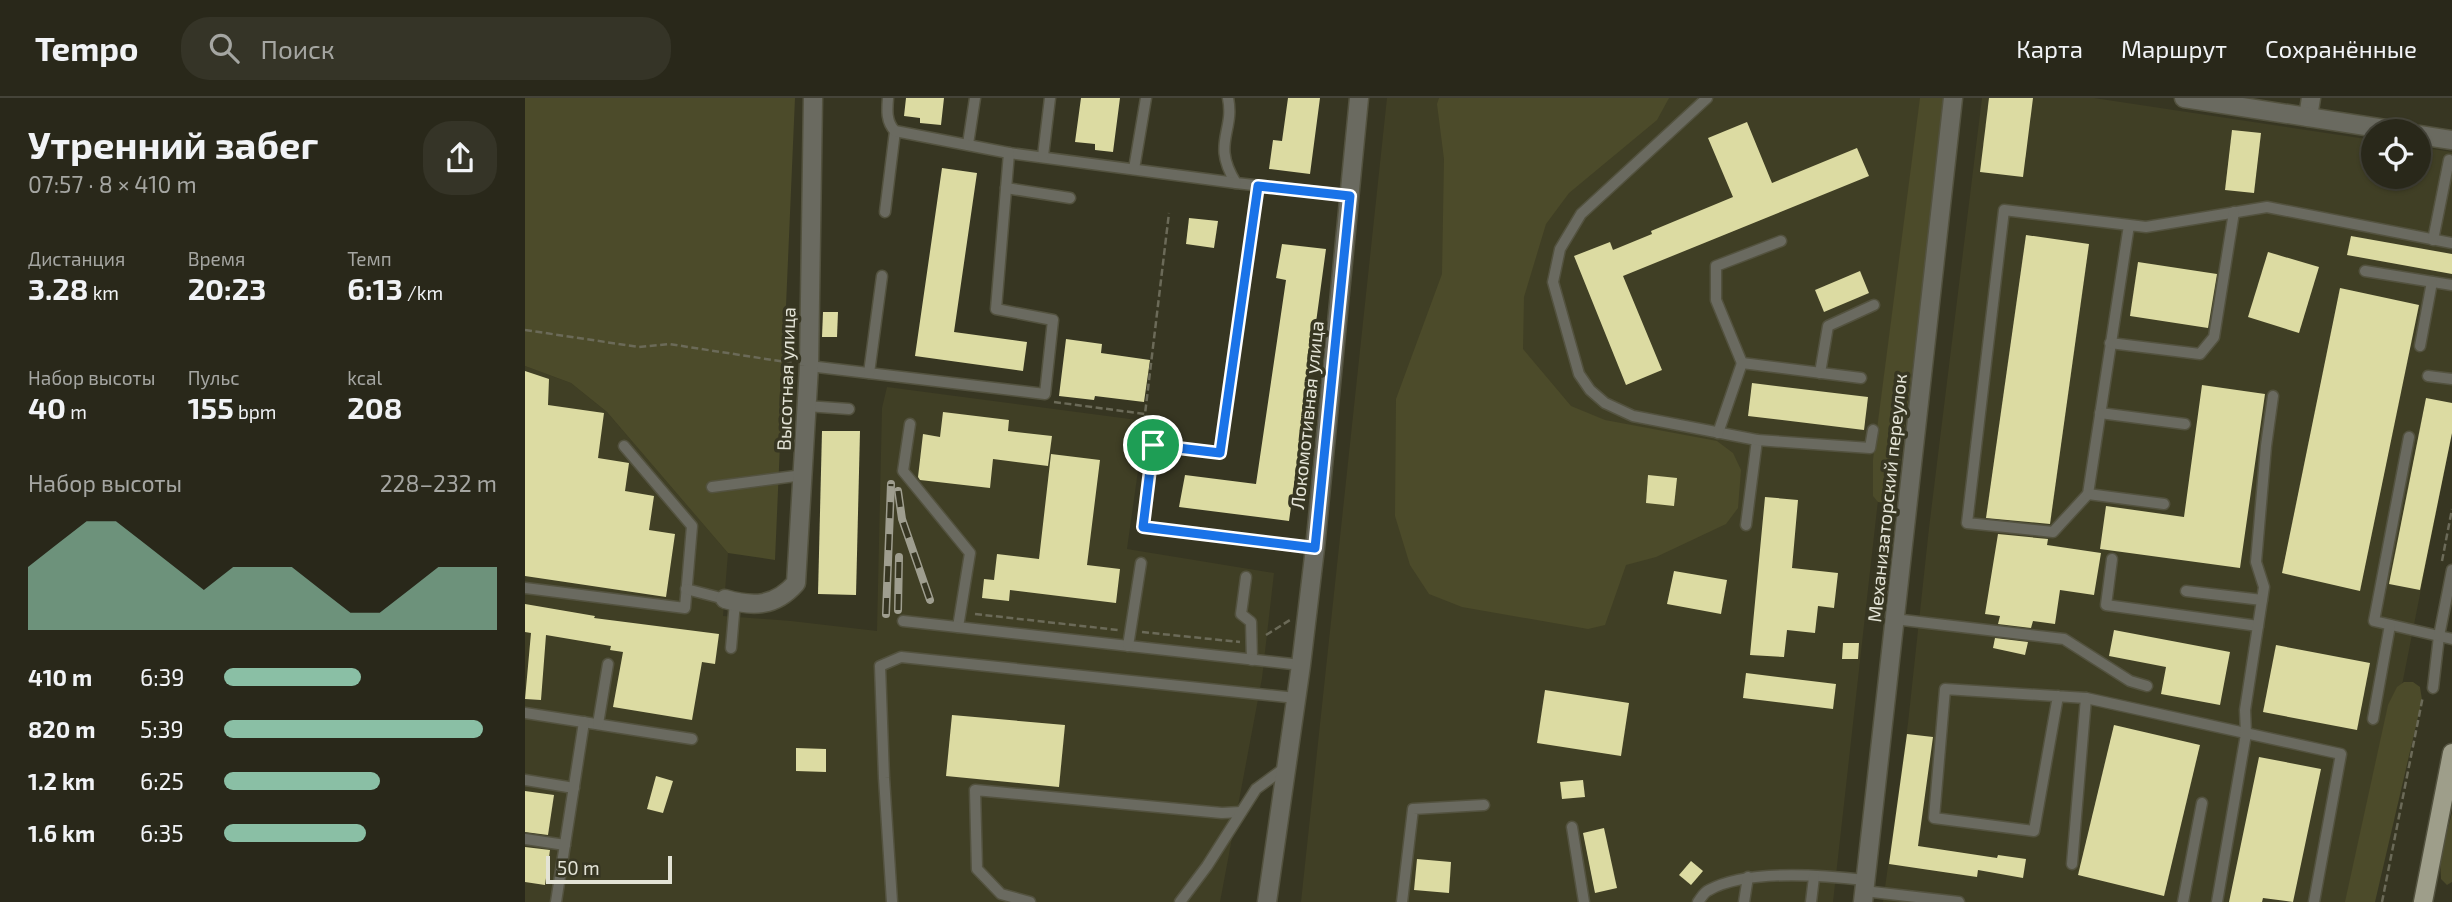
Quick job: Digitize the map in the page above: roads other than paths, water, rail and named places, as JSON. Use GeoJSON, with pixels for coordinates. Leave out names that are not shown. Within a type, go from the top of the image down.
{"type":"FeatureCollection","features":[{"type":"Feature","properties":{"kind":"main road"},"geometry":{"type":"LineString","coordinates":[[2423,902],[2449,787],[2452,753]]}},
{"type":"Feature","properties":{"kind":"street","name":"Высотная улица"},"geometry":{"type":"LineString","coordinates":[[730,600],[759,604],[782,597],[796,583],[809,366],[813,98]]}},
{"type":"Feature","properties":{"kind":"street","name":"Локомотивная улица"},"geometry":{"type":"LineString","coordinates":[[1268,902],[1315,548],[1359,98]]}},
{"type":"Feature","properties":{"kind":"street","name":"Механизаторский переулок"},"geometry":{"type":"LineString","coordinates":[[1864,891],[1953,98]]}},
{"type":"Feature","properties":{"kind":"street"},"geometry":{"type":"LineString","coordinates":[[2184,98],[2361,125]]}},
{"type":"Feature","properties":{"kind":"street"},"geometry":{"type":"LineString","coordinates":[[2308,117],[2311,98]]}},
{"type":"Feature","properties":{"kind":"street"},"geometry":{"type":"LineString","coordinates":[[2431,137],[2452,140]]}},
{"type":"Feature","properties":{"kind":"lane"},"geometry":{"type":"LineString","coordinates":[[888,98],[888,119],[895,131],[1009,153],[1350,196]]}},
{"type":"Feature","properties":{"kind":"lane"},"geometry":{"type":"LineString","coordinates":[[968,144],[975,98]]}},
{"type":"Feature","properties":{"kind":"lane"},"geometry":{"type":"LineString","coordinates":[[1043,156],[1050,98]]}},
{"type":"Feature","properties":{"kind":"lane"},"geometry":{"type":"LineString","coordinates":[[1134,169],[1146,98]]}},
{"type":"Feature","properties":{"kind":"lane"},"geometry":{"type":"LineString","coordinates":[[1228,98],[1224,156],[1236,183]]}},
{"type":"Feature","properties":{"kind":"lane"},"geometry":{"type":"LineString","coordinates":[[1707,98],[1581,214],[1560,249],[1553,282],[1579,374],[1605,403],[1633,416],[1718,433],[1757,440],[1870,447],[1873,430]]}},
{"type":"Feature","properties":{"kind":"lane"},"geometry":{"type":"LineString","coordinates":[[885,212],[895,131]]}},
{"type":"Feature","properties":{"kind":"lane"},"geometry":{"type":"LineString","coordinates":[[809,366],[1045,394],[1053,320],[996,309],[1009,153]]}},
{"type":"Feature","properties":{"kind":"lane"},"geometry":{"type":"LineString","coordinates":[[2433,240],[2449,160]]}},
{"type":"Feature","properties":{"kind":"lane"},"geometry":{"type":"LineString","coordinates":[[1258,186],[1220,453],[1153,445],[1143,527],[1315,548]]}},
{"type":"Feature","properties":{"kind":"lane"},"geometry":{"type":"LineString","coordinates":[[1006,188],[1070,198]]}},
{"type":"Feature","properties":{"kind":"lane"},"geometry":{"type":"LineString","coordinates":[[2129,225],[2088,494],[2053,532],[1967,523],[2004,210],[2146,227],[2267,207],[2452,243]]}},
{"type":"Feature","properties":{"kind":"lane"},"geometry":{"type":"LineString","coordinates":[[2111,343],[2200,354],[2214,337],[2234,212]]}},
{"type":"Feature","properties":{"kind":"lane"},"geometry":{"type":"LineString","coordinates":[[1718,433],[1742,363],[1716,300],[1716,266],[1781,241]]}},
{"type":"Feature","properties":{"kind":"lane"},"geometry":{"type":"LineString","coordinates":[[2365,271],[2452,285]]}},
{"type":"Feature","properties":{"kind":"lane"},"geometry":{"type":"LineString","coordinates":[[869,373],[882,276]]}},
{"type":"Feature","properties":{"kind":"lane"},"geometry":{"type":"LineString","coordinates":[[2420,346],[2432,282]]}},
{"type":"Feature","properties":{"kind":"lane"},"geometry":{"type":"LineString","coordinates":[[1820,373],[1828,326],[1874,305]]}},
{"type":"Feature","properties":{"kind":"lane"},"geometry":{"type":"LineString","coordinates":[[1742,363],[1861,378]]}},
{"type":"Feature","properties":{"kind":"lane"},"geometry":{"type":"LineString","coordinates":[[2428,376],[2452,379]]}},
{"type":"Feature","properties":{"kind":"lane"},"geometry":{"type":"LineString","coordinates":[[2217,902],[2246,734],[2245,710],[2264,587],[2256,562],[2273,396]]}},
{"type":"Feature","properties":{"kind":"lane"},"geometry":{"type":"LineString","coordinates":[[806,406],[849,409]]}},
{"type":"Feature","properties":{"kind":"lane"},"geometry":{"type":"LineString","coordinates":[[2100,413],[2185,424]]}},
{"type":"Feature","properties":{"kind":"lane"},"geometry":{"type":"LineString","coordinates":[[910,424],[903,471],[970,553],[958,627]]}},
{"type":"Feature","properties":{"kind":"lane"},"geometry":{"type":"LineString","coordinates":[[2409,437],[2374,621],[2452,639]]}},
{"type":"Feature","properties":{"kind":"lane"},"geometry":{"type":"LineString","coordinates":[[1746,525],[1757,440]]}},
{"type":"Feature","properties":{"kind":"lane"},"geometry":{"type":"LineString","coordinates":[[525,588],[685,608],[692,526],[624,446]]}},
{"type":"Feature","properties":{"kind":"lane"},"geometry":{"type":"LineString","coordinates":[[712,487],[803,475]]}},
{"type":"Feature","properties":{"kind":"lane"},"geometry":{"type":"LineString","coordinates":[[2088,494],[2165,504]]}},
{"type":"Feature","properties":{"kind":"lane"},"geometry":{"type":"LineString","coordinates":[[2112,559],[2106,605],[2258,626]]}},
{"type":"Feature","properties":{"kind":"lane"},"geometry":{"type":"LineString","coordinates":[[1128,646],[1141,563]]}},
{"type":"Feature","properties":{"kind":"lane"},"geometry":{"type":"LineString","coordinates":[[2433,688],[2439,636],[2452,570]]}},
{"type":"Feature","properties":{"kind":"lane"},"geometry":{"type":"LineString","coordinates":[[1246,577],[1241,614],[1251,622],[1252,660]]}},
{"type":"Feature","properties":{"kind":"lane"},"geometry":{"type":"LineString","coordinates":[[686,589],[730,600],[731,648]]}},
{"type":"Feature","properties":{"kind":"lane"},"geometry":{"type":"LineString","coordinates":[[2186,591],[2262,600]]}},
{"type":"Feature","properties":{"kind":"lane"},"geometry":{"type":"LineString","coordinates":[[1894,619],[2064,639],[2130,681],[2147,686]]}},
{"type":"Feature","properties":{"kind":"lane"},"geometry":{"type":"LineString","coordinates":[[903,621],[1301,666]]}},
{"type":"Feature","properties":{"kind":"lane"},"geometry":{"type":"LineString","coordinates":[[2373,719],[2390,625]]}},
{"type":"Feature","properties":{"kind":"lane"},"geometry":{"type":"LineString","coordinates":[[892,902],[880,666],[901,657],[1296,698]]}},
{"type":"Feature","properties":{"kind":"lane"},"geometry":{"type":"LineString","coordinates":[[598,724],[608,664]]}},
{"type":"Feature","properties":{"kind":"lane"},"geometry":{"type":"LineString","coordinates":[[2058,696],[2034,831],[1934,818],[1945,689],[2058,696],[2086,698],[2341,754],[2313,902]]}},
{"type":"Feature","properties":{"kind":"lane"},"geometry":{"type":"LineString","coordinates":[[2072,864],[2086,698]]}},
{"type":"Feature","properties":{"kind":"lane"},"geometry":{"type":"LineString","coordinates":[[525,713],[692,739]]}},
{"type":"Feature","properties":{"kind":"lane"},"geometry":{"type":"LineString","coordinates":[[557,902],[584,722]]}},
{"type":"Feature","properties":{"kind":"lane"},"geometry":{"type":"LineString","coordinates":[[1180,902],[1207,866],[1256,789],[1286,766]]}},
{"type":"Feature","properties":{"kind":"lane"},"geometry":{"type":"LineString","coordinates":[[525,780],[574,788]]}},
{"type":"Feature","properties":{"kind":"lane"},"geometry":{"type":"LineString","coordinates":[[1030,902],[1001,894],[977,869],[975,790],[1222,813],[1241,812]]}},
{"type":"Feature","properties":{"kind":"lane"},"geometry":{"type":"LineString","coordinates":[[2183,902],[2202,803]]}},
{"type":"Feature","properties":{"kind":"lane"},"geometry":{"type":"LineString","coordinates":[[1402,902],[1413,809],[1484,805]]}},
{"type":"Feature","properties":{"kind":"lane"},"geometry":{"type":"LineString","coordinates":[[1572,827],[1584,902]]}},
{"type":"Feature","properties":{"kind":"lane"},"geometry":{"type":"LineString","coordinates":[[525,839],[565,845]]}},
{"type":"Feature","properties":{"kind":"lane"},"geometry":{"type":"LineString","coordinates":[[1698,902],[1706,890],[1748,877],[1814,877],[1864,891],[1959,902]]}},
{"type":"Feature","properties":{"kind":"lane"},"geometry":{"type":"LineString","coordinates":[[1744,902],[1748,877]]}},
{"type":"Feature","properties":{"kind":"lane"},"geometry":{"type":"LineString","coordinates":[[1811,902],[1814,877]]}},
{"type":"Feature","properties":{"kind":"railway"},"geometry":{"type":"LineString","coordinates":[[886,614],[891,484]]}},
{"type":"Feature","properties":{"kind":"railway"},"geometry":{"type":"LineString","coordinates":[[898,491],[902,519],[930,600]]}},
{"type":"Feature","properties":{"kind":"railway"},"geometry":{"type":"LineString","coordinates":[[898,610],[899,557]]}}]}
